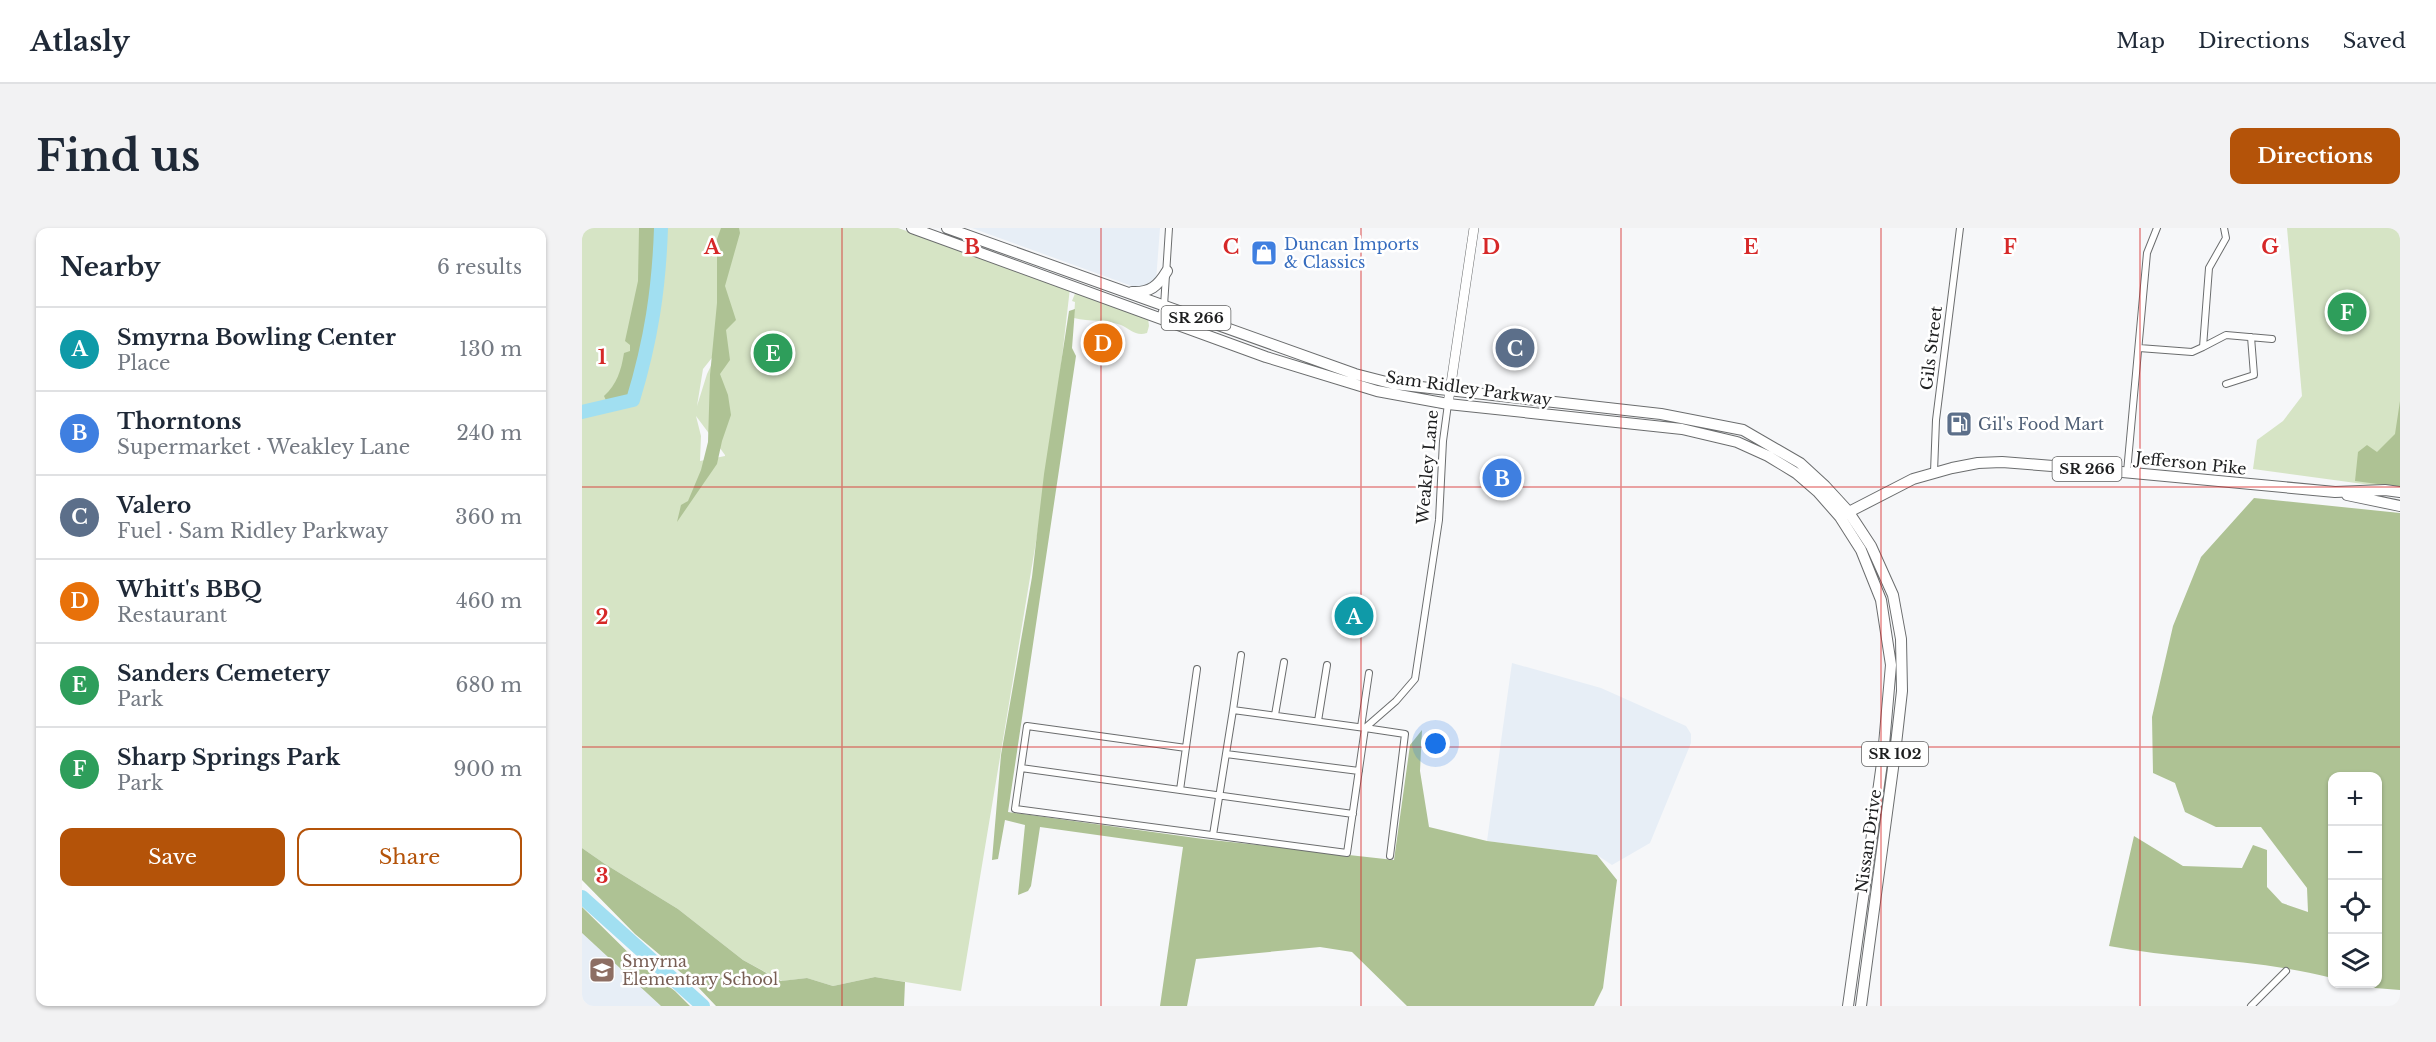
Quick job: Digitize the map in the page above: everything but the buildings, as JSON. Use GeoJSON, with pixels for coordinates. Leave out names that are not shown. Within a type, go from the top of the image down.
{"type":"FeatureCollection","features":[{"type":"Feature","properties":{"kind":"main road","name":"Sam Ridley Parkway"},"geometry":{"type":"LineString","coordinates":[[912,228],[1329,378],[1377,392],[1448,404],[1682,429],[1737,442],[1768,456],[1796,473],[1844,514]]}},
{"type":"Feature","properties":{"kind":"main road","name":"Sam Ridley Parkway"},"geometry":{"type":"LineString","coordinates":[[947,228],[1355,374],[1394,384],[1661,414],[1743,430],[1800,463],[1825,486],[1844,514]]}},
{"type":"Feature","properties":{"kind":"main road","name":"Weakley Lane"},"geometry":{"type":"LineString","coordinates":[[1448,404],[1474,228]]}},
{"type":"Feature","properties":{"kind":"main road"},"geometry":{"type":"LineString","coordinates":[[1124,292],[1143,292],[1155,288],[1167,271]]}},
{"type":"Feature","properties":{"kind":"main road","name":"Jefferson Pike"},"geometry":{"type":"LineString","coordinates":[[1844,514],[1895,486],[1934,472],[1978,463],[2002,462],[2335,492],[2385,490],[2400,492]]}},
{"type":"Feature","properties":{"kind":"main road","name":"Jefferson Pike"},"geometry":{"type":"LineString","coordinates":[[2335,492],[2400,506]]}},
{"type":"Feature","properties":{"kind":"main road","name":"Nissan Drive"},"geometry":{"type":"LineString","coordinates":[[1844,514],[1881,600],[1891,665],[1883,756],[1848,1006]]}},
{"type":"Feature","properties":{"kind":"main road","name":"Nissan Drive"},"geometry":{"type":"LineString","coordinates":[[1844,514],[1871,546],[1893,595],[1901,649],[1902,691],[1861,1006]]}},
{"type":"Feature","properties":{"kind":"street"},"geometry":{"type":"LineString","coordinates":[[1160,317],[1164,306],[1169,228]]}},
{"type":"Feature","properties":{"kind":"street","name":"Gils Street"},"geometry":{"type":"LineString","coordinates":[[1934,472],[1936,420],[1960,228]]}},
{"type":"Feature","properties":{"kind":"street"},"geometry":{"type":"LineString","coordinates":[[2127,472],[2147,253],[2157,228]]}},
{"type":"Feature","properties":{"kind":"street"},"geometry":{"type":"LineString","coordinates":[[2204,347],[2210,268],[2226,238],[2224,228]]}},
{"type":"Feature","properties":{"kind":"street"},"geometry":{"type":"LineString","coordinates":[[2139,348],[2192,352],[2226,335],[2272,339]]}},
{"type":"Feature","properties":{"kind":"street"},"geometry":{"type":"LineString","coordinates":[[2226,384],[2254,375],[2251,337]]}},
{"type":"Feature","properties":{"kind":"street","name":"Weakley Lane"},"geometry":{"type":"LineString","coordinates":[[1363,728],[1396,701],[1415,679],[1439,520],[1442,458],[1448,404]]}},
{"type":"Feature","properties":{"kind":"street"},"geometry":{"type":"LineString","coordinates":[[1213,835],[1241,656]]}},
{"type":"Feature","properties":{"kind":"street"},"geometry":{"type":"LineString","coordinates":[[1275,716],[1284,662]]}},
{"type":"Feature","properties":{"kind":"street"},"geometry":{"type":"LineString","coordinates":[[1318,722],[1327,665]]}},
{"type":"Feature","properties":{"kind":"street"},"geometry":{"type":"LineString","coordinates":[[1180,790],[1197,669]]}},
{"type":"Feature","properties":{"kind":"street"},"geometry":{"type":"LineString","coordinates":[[1186,748],[1027,726],[1015,809],[1347,853],[1359,771],[1369,674]]}},
{"type":"Feature","properties":{"kind":"street"},"geometry":{"type":"LineString","coordinates":[[1233,710],[1405,734],[1390,856]]}},
{"type":"Feature","properties":{"kind":"street"},"geometry":{"type":"LineString","coordinates":[[1226,754],[1359,771]]}},
{"type":"Feature","properties":{"kind":"street"},"geometry":{"type":"LineString","coordinates":[[1021,768],[1353,814]]}},
{"type":"Feature","properties":{"kind":"street"},"geometry":{"type":"LineString","coordinates":[[2251,1006],[2286,971]]}},
{"type":"Feature","properties":{"kind":"shaded area"},"geometry":{"type":"Polygon","coordinates":[[[972,228],[1160,228],[1155,294],[1129,285],[972,228]]]}},
{"type":"Feature","properties":{"kind":"shaded area"},"geometry":{"type":"Polygon","coordinates":[[[1512,663],[1601,688],[1686,726],[1691,734],[1691,743],[1650,843],[1612,865],[1597,855],[1487,841],[1512,663]]]}},
{"type":"Feature","properties":{"kind":"shaded area","name":"Smyrna Elementary School"},"geometry":{"type":"Polygon","coordinates":[[[582,933],[661,1006],[582,1006],[582,933]]]}},
{"type":"Feature","properties":{"kind":"green space"},"geometry":{"type":"Polygon","coordinates":[[[582,228],[898,228],[1070,288],[1051,452],[961,991],[875,977],[833,986],[807,978],[782,981],[743,960],[678,909],[582,848],[582,228]],[[719,349],[703,369],[697,406],[707,374],[719,349]],[[696,416],[701,436],[700,461],[725,456],[725,455],[696,416]]]}},
{"type":"Feature","properties":{"kind":"green space"},"geometry":{"type":"Polygon","coordinates":[[[639,228],[661,228],[653,315],[645,357],[633,400],[609,407],[604,396],[618,377],[624,353],[630,351],[630,345],[625,341],[638,281],[639,228]]]}},
{"type":"Feature","properties":{"kind":"green space"},"geometry":{"type":"Polygon","coordinates":[[[721,228],[739,228],[740,233],[725,286],[736,320],[726,330],[730,360],[720,374],[728,395],[731,415],[717,464],[677,522],[681,505],[688,501],[701,470],[708,442],[710,375],[717,303],[717,239],[721,228]]]}},
{"type":"Feature","properties":{"kind":"green space"},"geometry":{"type":"Polygon","coordinates":[[[2287,228],[2400,228],[2400,489],[2253,469],[2257,440],[2283,421],[2302,396],[2287,228]]]}},
{"type":"Feature","properties":{"kind":"green space"},"geometry":{"type":"Polygon","coordinates":[[[1076,291],[1148,318],[1147,333],[1136,333],[1115,323],[1074,318],[1075,302],[1072,301],[1076,291]]]}},
{"type":"Feature","properties":{"kind":"green space"},"geometry":{"type":"Polygon","coordinates":[[[1075,309],[1072,348],[1076,356],[1008,812],[1203,839],[1394,860],[1410,745],[1422,730],[1420,771],[1429,827],[1487,841],[1597,855],[1617,880],[1603,988],[1594,1006],[1407,1006],[1352,952],[1320,947],[1196,959],[1187,1006],[1160,1006],[1183,847],[1040,827],[1031,886],[1028,891],[1018,895],[1025,825],[1005,820],[998,859],[992,860],[1001,755],[1032,577],[1044,474],[1069,311],[1075,309]]]}},
{"type":"Feature","properties":{"kind":"green space"},"geometry":{"type":"Polygon","coordinates":[[[2400,401],[2400,487],[2355,481],[2358,452],[2367,445],[2377,452],[2395,434],[2400,401]]]}},
{"type":"Feature","properties":{"kind":"green space"},"geometry":{"type":"Polygon","coordinates":[[[2254,498],[2400,513],[2400,990],[2375,988],[2382,988],[2382,772],[2328,772],[2328,977],[2249,963],[2109,946],[2134,836],[2183,866],[2242,868],[2253,845],[2267,850],[2267,887],[2282,903],[2308,912],[2307,888],[2261,827],[2216,827],[2185,812],[2175,783],[2153,773],[2152,717],[2173,626],[2201,557],[2254,498]]]}},
{"type":"Feature","properties":{"kind":"green space"},"geometry":{"type":"Polygon","coordinates":[[[582,848],[678,909],[743,960],[781,981],[807,978],[833,986],[875,977],[905,982],[904,1006],[716,1006],[697,986],[635,934],[582,880],[582,848]]]}},
{"type":"Feature","properties":{"kind":"green space"},"geometry":{"type":"Polygon","coordinates":[[[582,907],[643,967],[675,991],[690,1006],[661,1006],[582,933],[582,907]]]}},
{"type":"Feature","properties":{"kind":"waterway"},"geometry":{"type":"LineString","coordinates":[[582,412],[633,400],[645,357],[653,315],[661,228]]}},
{"type":"Feature","properties":{"kind":"waterway"},"geometry":{"type":"LineString","coordinates":[[582,897],[703,1006]]}},
{"type":"Feature","properties":{"kind":"place","name":"Duncan Imports & Classics"},"geometry":{"type":"Point","coordinates":[1264,253]}},
{"type":"Feature","properties":{"kind":"place","name":"Sharp Springs Park"},"geometry":{"type":"Point","coordinates":[2347,312]}},
{"type":"Feature","properties":{"kind":"place","name":"Whitt's BBQ"},"geometry":{"type":"Point","coordinates":[1103,343]}},
{"type":"Feature","properties":{"kind":"place","name":"Valero"},"geometry":{"type":"Point","coordinates":[1515,348]}},
{"type":"Feature","properties":{"kind":"place","name":"Sanders Cemetery"},"geometry":{"type":"Point","coordinates":[773,353]}},
{"type":"Feature","properties":{"kind":"place","name":"Gil's Food Mart"},"geometry":{"type":"Point","coordinates":[1959,424]}},
{"type":"Feature","properties":{"kind":"place","name":"Thorntons"},"geometry":{"type":"Point","coordinates":[1502,478]}},
{"type":"Feature","properties":{"kind":"place","name":"Smyrna Bowling Center"},"geometry":{"type":"Point","coordinates":[1354,616]}},
{"type":"Feature","properties":{"kind":"place","name":"Smyrna Elementary School"},"geometry":{"type":"Point","coordinates":[602,970]}}]}
